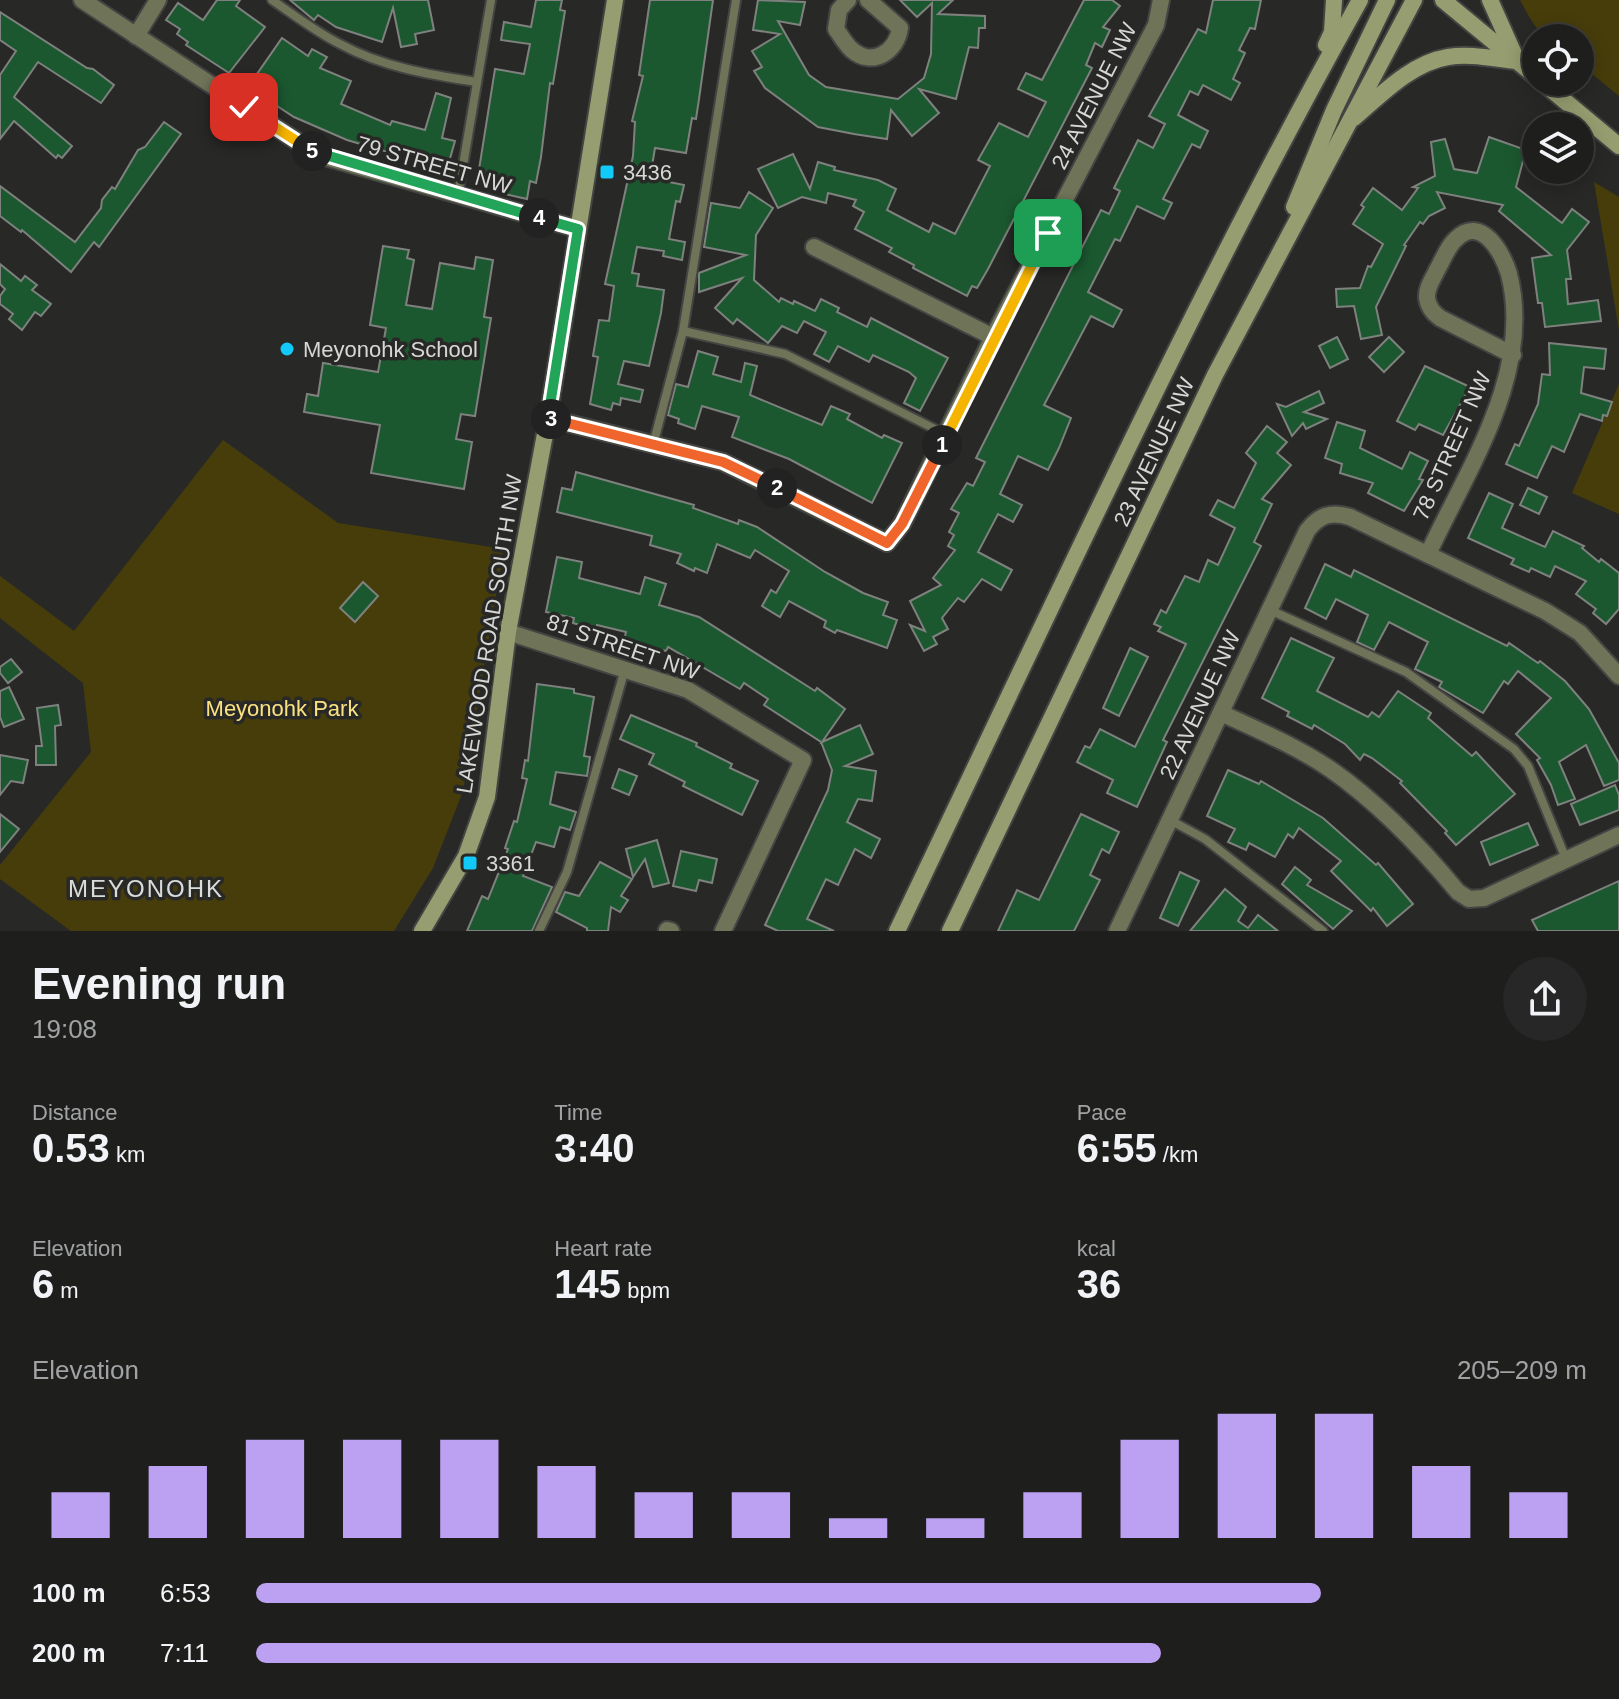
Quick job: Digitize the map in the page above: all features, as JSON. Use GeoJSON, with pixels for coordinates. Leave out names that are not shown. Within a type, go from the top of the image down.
{"type":"FeatureCollection","features":[{"type":"Feature","properties":{"kind":"main road","name":"LAKEWOOD ROAD SOUTH NW"},"geometry":{"type":"LineString","coordinates":[[422,931],[466,856],[487,797],[508,632],[548,418],[615,0]]}},
{"type":"Feature","properties":{"kind":"main road"},"geometry":{"type":"LineString","coordinates":[[1294,119],[1332,32],[1334,0]]}},
{"type":"Feature","properties":{"kind":"main road","name":"23 AVENUE NW"},"geometry":{"type":"LineString","coordinates":[[897,931],[1172,357],[1294,119],[1360,0]]}},
{"type":"Feature","properties":{"kind":"main road"},"geometry":{"type":"LineString","coordinates":[[1277,258],[1295,202],[1334,110],[1387,0]]}},
{"type":"Feature","properties":{"kind":"main road","name":"23 AVENUE NW"},"geometry":{"type":"LineString","coordinates":[[950,931],[1215,375],[1414,0]]}},
{"type":"Feature","properties":{"kind":"main road"},"geometry":{"type":"LineString","coordinates":[[1443,0],[1522,65]]}},
{"type":"Feature","properties":{"kind":"main road"},"geometry":{"type":"LineString","coordinates":[[1490,0],[1517,61]]}},
{"type":"Feature","properties":{"kind":"main road"},"geometry":{"type":"LineString","coordinates":[[1347,125],[1396,82],[1439,59],[1459,56],[1517,61]]}},
{"type":"Feature","properties":{"kind":"main road"},"geometry":{"type":"LineString","coordinates":[[1559,96],[1619,146]]}},
{"type":"Feature","properties":{"kind":"street","name":"79 STREET NW"},"geometry":{"type":"LineString","coordinates":[[82,0],[318,155],[578,229]]}},
{"type":"Feature","properties":{"kind":"street"},"geometry":{"type":"LineString","coordinates":[[136,36],[158,0]]}},
{"type":"Feature","properties":{"kind":"street"},"geometry":{"type":"LineString","coordinates":[[848,0],[839,10],[836,29],[853,51],[870,58],[895,46],[900,28],[868,0]]}},
{"type":"Feature","properties":{"kind":"street","name":"24 AVENUE NW"},"geometry":{"type":"LineString","coordinates":[[653,445],[723,462],[887,543],[895,535],[947,435],[993,337],[1156,25],[1161,0]]}},
{"type":"Feature","properties":{"kind":"street","name":"78 STREET NW"},"geometry":{"type":"LineString","coordinates":[[1428,554],[1503,395],[1513,355],[1515,317],[1503,257],[1486,236],[1470,231],[1458,236],[1451,244],[1428,288],[1427,297],[1434,314],[1513,355]]}},
{"type":"Feature","properties":{"kind":"street"},"geometry":{"type":"LineString","coordinates":[[814,247],[993,337]]}},
{"type":"Feature","properties":{"kind":"street"},"geometry":{"type":"LineString","coordinates":[[548,418],[653,445]]}},
{"type":"Feature","properties":{"kind":"street","name":"78 STREET NW"},"geometry":{"type":"LineString","coordinates":[[1327,514],[1350,517],[1565,623],[1594,646],[1619,676]]}},
{"type":"Feature","properties":{"kind":"street","name":"22 AVENUE NW"},"geometry":{"type":"LineString","coordinates":[[1136,931],[1120,926],[1307,531],[1327,514]]}},
{"type":"Feature","properties":{"kind":"street","name":"81 STREET NW"},"geometry":{"type":"LineString","coordinates":[[508,632],[688,690],[803,760],[723,931]]}},
{"type":"Feature","properties":{"kind":"street"},"geometry":{"type":"LineString","coordinates":[[1221,713],[1287,744],[1337,774],[1394,821],[1458,892],[1476,900],[1619,835]]}},
{"type":"Feature","properties":{"kind":"lane"},"geometry":{"type":"LineString","coordinates":[[272,0],[340,44],[370,58],[425,74],[477,82]]}},
{"type":"Feature","properties":{"kind":"lane"},"geometry":{"type":"LineString","coordinates":[[458,195],[491,0]]}},
{"type":"Feature","properties":{"kind":"lane"},"geometry":{"type":"LineString","coordinates":[[653,445],[683,331],[736,0]]}},
{"type":"Feature","properties":{"kind":"lane"},"geometry":{"type":"LineString","coordinates":[[683,331],[785,354],[947,435]]}},
{"type":"Feature","properties":{"kind":"lane"},"geometry":{"type":"LineString","coordinates":[[1270,610],[1406,672],[1514,749],[1528,766],[1566,859]]}},
{"type":"Feature","properties":{"kind":"lane"},"geometry":{"type":"LineString","coordinates":[[539,931],[567,872],[626,668]]}},
{"type":"Feature","properties":{"kind":"lane"},"geometry":{"type":"LineString","coordinates":[[1170,820],[1205,839],[1323,931]]}},
{"type":"Feature","properties":{"kind":"green space"},"geometry":{"type":"Polygon","coordinates":[[[1520,0],[1619,0],[1619,96],[1594,75],[1594,24],[1534,24],[1520,0]]]}},
{"type":"Feature","properties":{"kind":"green space"},"geometry":{"type":"Polygon","coordinates":[[[1594,182],[1619,197],[1619,330],[1594,182]]]}},
{"type":"Feature","properties":{"kind":"green space"},"geometry":{"type":"Polygon","coordinates":[[[1619,384],[1619,514],[1572,493],[1619,384]]]}},
{"type":"Feature","properties":{"kind":"green space","name":"Meyonohk Park"},"geometry":{"type":"Polygon","coordinates":[[[223,440],[338,523],[504,549],[463,791],[433,868],[394,931],[71,931],[0,879],[0,865],[91,752],[83,683],[0,618],[0,576],[74,631],[223,440]]]}},
{"type":"Feature","properties":{"kind":"building"},"geometry":{"type":"Polygon","coordinates":[[[217,0],[240,0],[236,6],[265,27],[229,73],[186,45],[188,42],[177,34],[180,29],[166,20],[178,3],[203,20],[217,0]]]}},
{"type":"Feature","properties":{"kind":"building"},"geometry":{"type":"Polygon","coordinates":[[[290,0],[428,0],[434,30],[415,34],[417,44],[401,47],[393,8],[382,42],[336,27],[318,15],[314,20],[290,0]]]}},
{"type":"Feature","properties":{"kind":"building"},"geometry":{"type":"Polygon","coordinates":[[[536,0],[562,0],[560,10],[565,11],[553,84],[550,83],[536,183],[530,181],[527,199],[505,194],[506,188],[477,182],[495,69],[524,74],[530,44],[501,40],[504,22],[531,27],[536,0]]]}},
{"type":"Feature","properties":{"kind":"building"},"geometry":{"type":"Polygon","coordinates":[[[650,0],[713,0],[696,119],[692,118],[686,153],[655,148],[650,178],[684,185],[680,202],[676,201],[669,239],[685,242],[682,260],[663,256],[664,251],[637,247],[632,273],[639,274],[637,286],[664,290],[661,313],[649,366],[624,361],[618,384],[643,390],[640,402],[621,398],[620,405],[613,403],[611,410],[590,404],[598,357],[593,356],[599,320],[609,321],[614,286],[605,284],[633,156],[635,122],[632,121],[643,76],[639,75],[650,0]]]}},
{"type":"Feature","properties":{"kind":"building"},"geometry":{"type":"Polygon","coordinates":[[[758,0],[805,2],[800,25],[778,21],[809,75],[826,87],[898,99],[924,78],[931,54],[932,3],[917,17],[900,0],[953,0],[938,14],[985,16],[985,28],[979,28],[978,48],[969,47],[956,99],[919,89],[939,113],[912,136],[891,110],[887,139],[818,127],[765,88],[754,71],[762,67],[752,51],[780,34],[753,30],[758,0]]]}},
{"type":"Feature","properties":{"kind":"building"},"geometry":{"type":"Polygon","coordinates":[[[1084,0],[1112,0],[1120,6],[1103,27],[1110,30],[1102,47],[1095,43],[1086,65],[1092,68],[988,269],[977,288],[972,286],[967,296],[913,268],[914,265],[889,252],[892,248],[855,229],[864,212],[853,206],[856,200],[828,193],[826,203],[802,197],[778,208],[758,169],[793,154],[810,189],[818,162],[835,167],[834,170],[878,180],[896,189],[887,210],[929,232],[933,223],[955,234],[990,166],[978,160],[999,123],[1028,137],[1046,102],[1018,89],[1026,73],[1042,80],[1084,0]]]}},
{"type":"Feature","properties":{"kind":"building"},"geometry":{"type":"Polygon","coordinates":[[[1213,0],[1261,0],[1255,29],[1250,28],[1239,50],[1245,53],[1233,79],[1240,83],[1231,100],[1203,85],[1198,95],[1190,91],[1178,115],[1208,131],[1200,148],[1192,144],[1163,199],[1172,203],[1164,219],[1137,206],[1120,241],[1115,239],[1088,292],[1122,310],[1113,327],[1091,316],[1044,405],[1071,418],[1059,448],[1048,470],[1018,456],[1000,494],[1022,505],[1013,522],[998,514],[978,552],[1012,570],[1001,590],[982,579],[964,602],[958,598],[942,618],[948,629],[933,637],[937,644],[924,651],[910,625],[925,631],[910,601],[941,585],[933,578],[955,550],[948,546],[954,535],[949,532],[959,513],[951,509],[967,483],[973,486],[985,462],[976,458],[1101,210],[1109,214],[1120,191],[1114,188],[1138,140],[1153,148],[1165,124],[1149,116],[1198,29],[1206,33],[1213,0]]]}},
{"type":"Feature","properties":{"kind":"building"},"geometry":{"type":"Polygon","coordinates":[[[0,12],[114,85],[101,103],[38,62],[14,97],[72,146],[62,158],[58,155],[56,158],[14,121],[0,139],[0,75],[16,51],[0,40],[0,12]]]}},
{"type":"Feature","properties":{"kind":"building"},"geometry":{"type":"Polygon","coordinates":[[[282,38],[308,56],[312,49],[327,57],[320,68],[351,81],[341,104],[390,125],[392,121],[425,130],[436,93],[451,98],[442,138],[455,141],[447,169],[432,165],[433,161],[399,151],[398,155],[347,140],[294,117],[248,87],[282,38]]]}},
{"type":"Feature","properties":{"kind":"building"},"geometry":{"type":"Polygon","coordinates":[[[164,122],[181,134],[99,247],[94,242],[71,272],[22,230],[0,216],[0,186],[75,242],[101,208],[102,200],[112,187],[115,189],[138,150],[145,147],[164,122]]]}},
{"type":"Feature","properties":{"kind":"building"},"geometry":{"type":"Polygon","coordinates":[[[1489,137],[1522,149],[1522,165],[1516,187],[1562,223],[1572,209],[1589,222],[1567,250],[1571,279],[1566,279],[1568,304],[1598,300],[1601,321],[1545,327],[1542,303],[1538,303],[1532,258],[1551,255],[1499,211],[1503,205],[1437,192],[1445,208],[1429,216],[1423,224],[1420,222],[1404,245],[1376,307],[1382,335],[1361,339],[1354,306],[1337,307],[1336,289],[1360,288],[1368,266],[1371,267],[1383,244],[1353,224],[1364,207],[1361,205],[1373,188],[1402,210],[1418,188],[1413,187],[1435,176],[1431,142],[1445,139],[1454,169],[1477,173],[1489,137]]]}},
{"type":"Feature","properties":{"kind":"building"},"geometry":{"type":"Polygon","coordinates":[[[749,192],[773,208],[756,235],[754,280],[779,302],[781,298],[793,304],[794,301],[815,311],[821,299],[839,308],[837,312],[867,327],[871,318],[948,358],[920,411],[904,403],[916,378],[909,372],[873,355],[869,362],[838,346],[829,362],[814,354],[826,332],[804,321],[797,333],[782,326],[768,343],[737,319],[733,324],[715,308],[742,278],[699,292],[699,273],[746,255],[704,247],[711,203],[740,208],[749,192]]]}},
{"type":"Feature","properties":{"kind":"building"},"geometry":{"type":"Polygon","coordinates":[[[383,246],[409,250],[407,258],[414,260],[406,305],[432,309],[440,263],[474,269],[476,257],[493,260],[484,317],[491,318],[475,416],[461,414],[456,439],[472,442],[464,489],[371,473],[380,425],[304,412],[307,394],[318,396],[323,363],[378,372],[386,328],[370,325],[383,246]]]}},
{"type":"Feature","properties":{"kind":"building"},"geometry":{"type":"Polygon","coordinates":[[[0,264],[21,281],[25,276],[37,285],[32,290],[51,304],[41,316],[35,312],[22,330],[9,319],[13,314],[0,304],[0,296],[5,289],[0,284],[0,264]]]}},
{"type":"Feature","properties":{"kind":"building"},"geometry":{"type":"Polygon","coordinates":[[[1337,337],[1348,359],[1330,368],[1319,346],[1337,337]]]}},
{"type":"Feature","properties":{"kind":"building"},"geometry":{"type":"Polygon","coordinates":[[[1389,337],[1404,352],[1384,372],[1369,357],[1389,337]]]}},
{"type":"Feature","properties":{"kind":"building"},"geometry":{"type":"Polygon","coordinates":[[[1549,343],[1606,349],[1604,369],[1584,367],[1581,393],[1612,402],[1602,421],[1580,414],[1564,452],[1552,446],[1537,478],[1506,464],[1515,444],[1519,446],[1538,404],[1542,374],[1550,375],[1549,343]]]}},
{"type":"Feature","properties":{"kind":"building"},"geometry":{"type":"Polygon","coordinates":[[[698,351],[718,357],[713,374],[741,382],[745,363],[757,366],[750,395],[822,425],[831,406],[850,414],[847,419],[882,438],[884,435],[902,443],[872,503],[789,459],[732,437],[739,417],[702,406],[695,429],[678,423],[679,419],[668,415],[676,384],[688,387],[698,351]]]}},
{"type":"Feature","properties":{"kind":"building"},"geometry":{"type":"Polygon","coordinates":[[[1425,366],[1470,387],[1443,435],[1419,424],[1415,430],[1397,421],[1425,366]]]}},
{"type":"Feature","properties":{"kind":"building"},"geometry":{"type":"Polygon","coordinates":[[[1319,391],[1324,403],[1304,412],[1327,419],[1306,429],[1303,423],[1292,436],[1277,404],[1286,407],[1319,391]]]}},
{"type":"Feature","properties":{"kind":"building"},"geometry":{"type":"Polygon","coordinates":[[[1337,422],[1365,431],[1360,448],[1402,469],[1410,452],[1428,461],[1419,479],[1423,480],[1404,511],[1368,493],[1373,483],[1340,473],[1342,464],[1325,458],[1337,422]]]}},
{"type":"Feature","properties":{"kind":"building"},"geometry":{"type":"Polygon","coordinates":[[[1267,426],[1287,442],[1277,453],[1291,465],[1262,499],[1272,504],[1254,542],[1261,546],[1163,740],[1167,742],[1137,807],[1107,793],[1113,780],[1077,762],[1085,746],[1090,748],[1100,729],[1135,747],[1186,644],[1158,631],[1161,627],[1154,624],[1161,610],[1166,613],[1185,576],[1199,582],[1208,560],[1218,565],[1235,528],[1210,515],[1218,500],[1234,508],[1256,463],[1246,453],[1267,426]]]}},
{"type":"Feature","properties":{"kind":"building"},"geometry":{"type":"Polygon","coordinates":[[[576,472],[694,505],[693,508],[738,524],[739,520],[757,527],[825,572],[863,593],[888,602],[883,615],[897,620],[887,648],[837,630],[835,633],[824,627],[826,621],[789,601],[780,617],[762,606],[771,590],[776,593],[789,571],[755,550],[750,558],[717,544],[707,573],[695,568],[694,571],[677,563],[681,554],[650,545],[652,536],[557,512],[562,488],[572,490],[576,472]]]}},
{"type":"Feature","properties":{"kind":"building"},"geometry":{"type":"Polygon","coordinates":[[[1528,488],[1547,497],[1539,514],[1520,505],[1528,488]]]}},
{"type":"Feature","properties":{"kind":"building"},"geometry":{"type":"Polygon","coordinates":[[[1489,493],[1513,504],[1502,528],[1545,547],[1553,531],[1584,546],[1582,548],[1599,562],[1601,559],[1619,573],[1619,609],[1606,624],[1593,613],[1596,609],[1576,594],[1586,581],[1555,566],[1550,577],[1531,568],[1529,572],[1511,564],[1514,559],[1468,538],[1489,493]]]}},
{"type":"Feature","properties":{"kind":"building"},"geometry":{"type":"Polygon","coordinates":[[[557,557],[582,562],[579,578],[640,594],[645,577],[666,584],[659,605],[699,617],[815,691],[817,688],[845,709],[822,742],[860,725],[873,754],[845,766],[876,771],[872,801],[858,799],[847,822],[880,839],[871,858],[855,849],[838,885],[826,879],[807,919],[834,931],[778,931],[765,925],[828,790],[832,770],[821,742],[764,705],[768,699],[744,683],[740,689],[668,647],[666,651],[624,640],[626,632],[597,625],[596,630],[573,623],[574,618],[546,612],[557,557]]]}},
{"type":"Feature","properties":{"kind":"building"},"geometry":{"type":"Polygon","coordinates":[[[1325,564],[1351,577],[1354,570],[1507,646],[1509,643],[1538,663],[1540,661],[1565,681],[1589,709],[1619,763],[1619,780],[1604,786],[1586,745],[1559,762],[1575,799],[1558,805],[1537,760],[1540,758],[1516,734],[1551,698],[1518,671],[1508,684],[1504,681],[1483,713],[1439,687],[1442,682],[1415,669],[1428,642],[1389,622],[1374,650],[1357,642],[1368,615],[1336,599],[1326,619],[1305,608],[1325,564]]]}},
{"type":"Feature","properties":{"kind":"building"},"geometry":{"type":"Polygon","coordinates":[[[363,582],[378,596],[355,622],[340,608],[363,582]]]}},
{"type":"Feature","properties":{"kind":"building"},"geometry":{"type":"Polygon","coordinates":[[[1291,638],[1334,658],[1317,691],[1368,717],[1372,712],[1379,717],[1398,691],[1431,713],[1428,718],[1472,756],[1476,752],[1515,794],[1456,845],[1445,833],[1447,831],[1400,783],[1402,781],[1372,758],[1364,754],[1360,760],[1345,744],[1314,725],[1312,729],[1287,716],[1289,712],[1262,698],[1291,638]]]}},
{"type":"Feature","properties":{"kind":"building"},"geometry":{"type":"Polygon","coordinates":[[[1130,648],[1148,657],[1119,716],[1103,708],[1130,648]]]}},
{"type":"Feature","properties":{"kind":"building"},"geometry":{"type":"Polygon","coordinates":[[[11,659],[22,672],[8,683],[0,673],[0,667],[11,659]]]}},
{"type":"Feature","properties":{"kind":"building"},"geometry":{"type":"Polygon","coordinates":[[[537,684],[574,689],[574,693],[594,697],[584,756],[590,757],[587,776],[556,772],[550,804],[576,812],[570,830],[560,827],[554,847],[536,842],[523,876],[552,887],[532,931],[467,931],[482,896],[488,899],[508,849],[505,848],[514,821],[517,822],[527,779],[522,778],[525,760],[528,761],[537,684]]]}},
{"type":"Feature","properties":{"kind":"building"},"geometry":{"type":"Polygon","coordinates":[[[9,687],[24,719],[4,727],[0,717],[0,691],[9,687]]]}},
{"type":"Feature","properties":{"kind":"building"},"geometry":{"type":"Polygon","coordinates":[[[58,705],[61,725],[55,726],[56,765],[36,765],[36,746],[42,746],[37,708],[58,705]]]}},
{"type":"Feature","properties":{"kind":"building"},"geometry":{"type":"Polygon","coordinates":[[[631,715],[697,743],[696,746],[732,764],[730,768],[758,781],[742,815],[683,786],[685,782],[649,764],[654,754],[620,739],[631,715]]]}},
{"type":"Feature","properties":{"kind":"building"},"geometry":{"type":"Polygon","coordinates":[[[0,755],[28,760],[23,783],[11,781],[0,795],[0,755]]]}},
{"type":"Feature","properties":{"kind":"building"},"geometry":{"type":"Polygon","coordinates":[[[619,769],[637,776],[629,795],[612,788],[619,769]]]}},
{"type":"Feature","properties":{"kind":"building"},"geometry":{"type":"Polygon","coordinates":[[[1228,770],[1259,784],[1261,781],[1323,818],[1376,865],[1378,863],[1413,904],[1387,926],[1373,908],[1371,911],[1331,871],[1341,861],[1299,828],[1293,838],[1288,834],[1275,857],[1249,843],[1246,850],[1228,842],[1235,829],[1207,816],[1228,770]]]}},
{"type":"Feature","properties":{"kind":"building"},"geometry":{"type":"Polygon","coordinates":[[[1615,785],[1619,810],[1580,825],[1571,804],[1615,785]]]}},
{"type":"Feature","properties":{"kind":"building"},"geometry":{"type":"Polygon","coordinates":[[[0,814],[19,829],[0,852],[0,814]]]}},
{"type":"Feature","properties":{"kind":"building"},"geometry":{"type":"Polygon","coordinates":[[[1081,814],[1119,832],[1109,853],[1102,849],[1090,875],[1100,880],[1074,931],[998,931],[1017,890],[1039,900],[1081,814]]]}},
{"type":"Feature","properties":{"kind":"building"},"geometry":{"type":"Polygon","coordinates":[[[1528,823],[1538,845],[1490,865],[1481,842],[1528,823]]]}},
{"type":"Feature","properties":{"kind":"building"},"geometry":{"type":"Polygon","coordinates":[[[657,840],[669,883],[653,887],[645,859],[633,877],[626,849],[657,840]]]}},
{"type":"Feature","properties":{"kind":"building"},"geometry":{"type":"Polygon","coordinates":[[[681,851],[717,859],[712,883],[699,880],[696,891],[673,886],[681,851]]]}},
{"type":"Feature","properties":{"kind":"building"},"geometry":{"type":"Polygon","coordinates":[[[600,862],[632,879],[621,896],[628,900],[620,912],[611,907],[608,931],[587,931],[587,928],[556,912],[565,892],[579,896],[600,862]]]}},
{"type":"Feature","properties":{"kind":"building"},"geometry":{"type":"Polygon","coordinates":[[[1295,867],[1311,880],[1307,885],[1352,911],[1333,929],[1282,884],[1295,867]]]}},
{"type":"Feature","properties":{"kind":"building"},"geometry":{"type":"Polygon","coordinates":[[[1180,872],[1199,881],[1178,926],[1160,918],[1180,872]]]}},
{"type":"Feature","properties":{"kind":"building"},"geometry":{"type":"Polygon","coordinates":[[[1619,881],[1619,931],[1538,931],[1532,920],[1619,881]]]}},
{"type":"Feature","properties":{"kind":"building"},"geometry":{"type":"Polygon","coordinates":[[[1225,889],[1246,907],[1238,921],[1248,928],[1258,915],[1278,931],[1190,931],[1225,889]]]}},
{"type":"Feature","properties":{"kind":"place","name":"3436"},"geometry":{"type":"Point","coordinates":[607,172]}},
{"type":"Feature","properties":{"kind":"place","name":"Meyonohk School"},"geometry":{"type":"Point","coordinates":[287,349]}},
{"type":"Feature","properties":{"kind":"place","name":"3361"},"geometry":{"type":"Point","coordinates":[470,863]}},
{"type":"Feature","properties":{"kind":"district","name":"MEYONOHK"},"geometry":{"type":"Point","coordinates":[146,888]}},
{"type":"Feature","properties":{"kind":"route"},"geometry":{"type":"LineString","coordinates":[[244,107],[318,155],[578,229],[548,418],[723,462],[887,543],[902,524],[993,337],[1048,233]]}}]}
